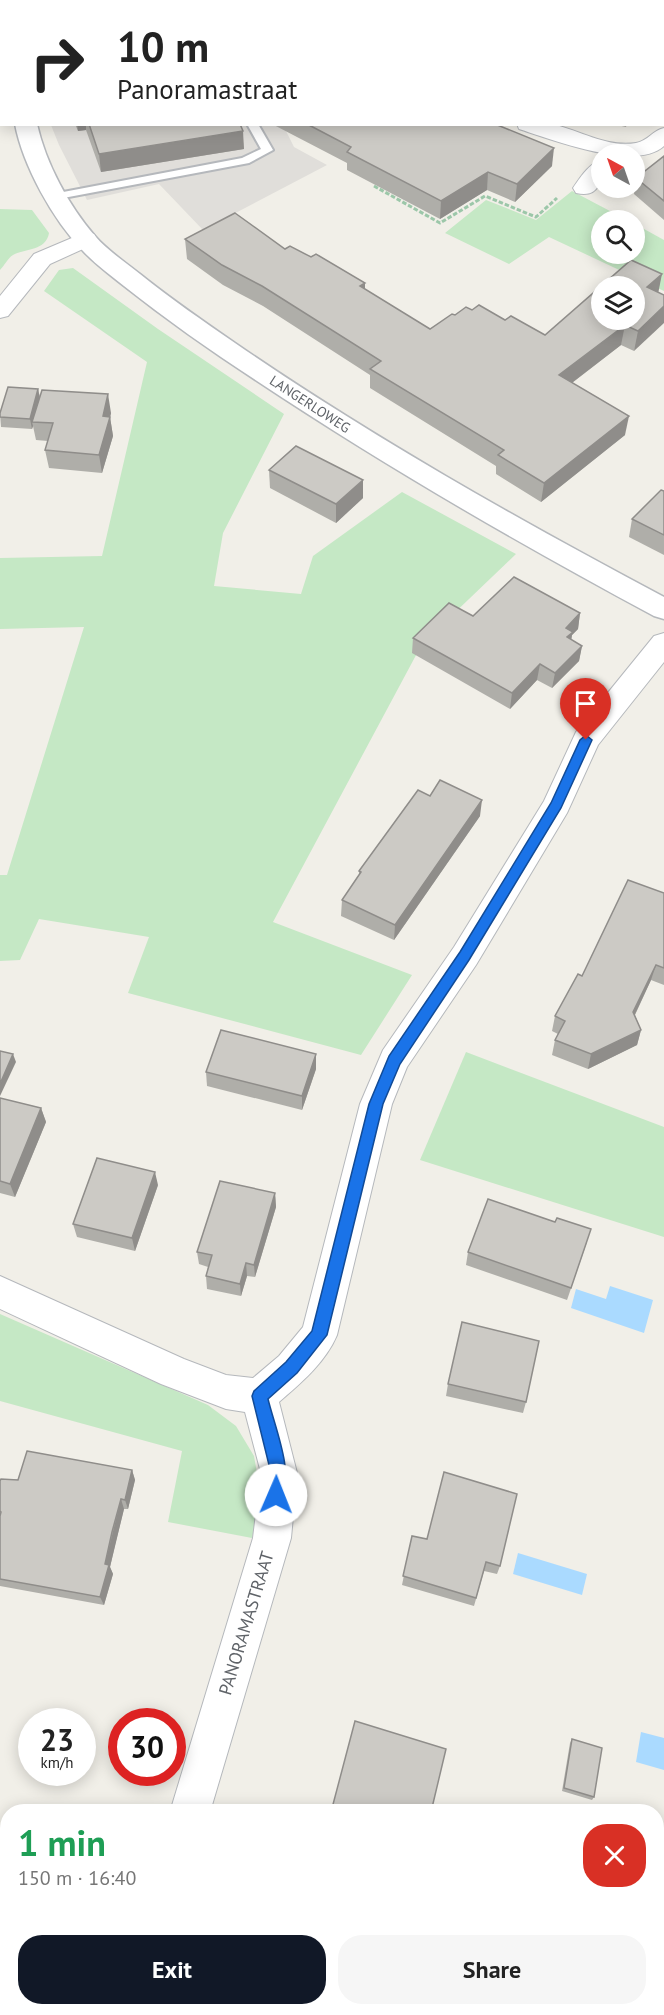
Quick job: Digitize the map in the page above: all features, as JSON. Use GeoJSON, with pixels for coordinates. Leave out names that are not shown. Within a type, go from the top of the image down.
{"type":"FeatureCollection","features":[{"type":"Feature","properties":{"kind":"street","name":"LANGERLOWEG"},"geometry":{"type":"LineString","coordinates":[[26,126],[27,138],[46,179],[86,239],[112,264],[170,311],[299,398],[441,487],[664,609]]}},
{"type":"Feature","properties":{"kind":"street"},"geometry":{"type":"LineString","coordinates":[[532,126],[591,150]]}},
{"type":"Feature","properties":{"kind":"street"},"geometry":{"type":"LineString","coordinates":[[645,148],[660,140],[664,134]]}},
{"type":"Feature","properties":{"kind":"street"},"geometry":{"type":"LineString","coordinates":[[584,188],[591,179]]}},
{"type":"Feature","properties":{"kind":"street"},"geometry":{"type":"LineString","coordinates":[[0,311],[42,259],[86,239]]}},
{"type":"Feature","properties":{"kind":"street"},"geometry":{"type":"LineString","coordinates":[[0,1292],[174,1372],[226,1392],[259,1396],[292,1368],[319,1335],[376,1104],[394,1060],[465,956],[557,805],[586,740],[664,644]]}},
{"type":"Feature","properties":{"kind":"street","name":"PANORAMASTRAAT"},"geometry":{"type":"LineString","coordinates":[[192,1804],[272,1538],[279,1473],[259,1396]]}},
{"type":"Feature","properties":{"kind":"lane"},"geometry":{"type":"LineString","coordinates":[[58,196],[245,161],[267,150],[253,126]]}},
{"type":"Feature","properties":{"kind":"path"},"geometry":{"type":"LineString","coordinates":[[374,186],[440,224],[485,196],[536,217],[562,193]]}},
{"type":"Feature","properties":{"kind":"shaded area"},"geometry":{"type":"Polygon","coordinates":[[[51,126],[284,126],[294,147],[327,165],[203,230],[159,184],[87,200],[51,126]]]}},
{"type":"Feature","properties":{"kind":"green space"},"geometry":{"type":"Polygon","coordinates":[[[572,191],[608,210],[591,210],[591,257],[549,237],[509,264],[445,233],[486,200],[536,220],[572,191]]]}},
{"type":"Feature","properties":{"kind":"green space"},"geometry":{"type":"Polygon","coordinates":[[[0,209],[32,210],[49,233],[44,243],[13,255],[0,270],[0,209]]]}},
{"type":"Feature","properties":{"kind":"green space"},"geometry":{"type":"Polygon","coordinates":[[[645,230],[664,240],[664,291],[645,282],[645,276],[632,276],[606,264],[645,264],[645,230]]]}},
{"type":"Feature","properties":{"kind":"green space"},"geometry":{"type":"Polygon","coordinates":[[[73,268],[284,414],[223,533],[214,586],[301,594],[313,556],[402,492],[516,554],[422,644],[273,922],[412,975],[361,1055],[128,993],[149,937],[39,919],[20,960],[0,961],[0,875],[7,875],[84,627],[0,629],[0,558],[102,556],[147,362],[44,291],[59,270],[73,268]]]}},
{"type":"Feature","properties":{"kind":"green space"},"geometry":{"type":"Polygon","coordinates":[[[466,1052],[664,1127],[664,1237],[420,1160],[466,1052]]]}},
{"type":"Feature","properties":{"kind":"green space"},"geometry":{"type":"Polygon","coordinates":[[[0,1314],[208,1405],[236,1426],[254,1456],[261,1496],[252,1538],[168,1522],[182,1451],[0,1401],[0,1314]]]}},
{"type":"Feature","properties":{"kind":"water"},"geometry":{"type":"Polygon","coordinates":[[[610,1286],[653,1300],[644,1333],[571,1308],[576,1289],[606,1299],[610,1286]]]}},
{"type":"Feature","properties":{"kind":"water"},"geometry":{"type":"Polygon","coordinates":[[[518,1553],[587,1574],[582,1595],[513,1574],[518,1553]]]}},
{"type":"Feature","properties":{"kind":"water"},"geometry":{"type":"Polygon","coordinates":[[[641,1732],[664,1738],[664,1770],[636,1762],[641,1732]]]}},
{"type":"Feature","properties":{"kind":"building"},"geometry":{"type":"Polygon","coordinates":[[[90,126],[241,126],[243,131],[99,154],[90,126]]]}},
{"type":"Feature","properties":{"kind":"building"},"geometry":{"type":"Polygon","coordinates":[[[311,126],[500,126],[554,148],[517,184],[488,172],[441,201],[347,152],[351,147],[311,126]]]}},
{"type":"Feature","properties":{"kind":"building"},"geometry":{"type":"Polygon","coordinates":[[[664,156],[664,201],[645,185],[645,171],[664,156]]]}},
{"type":"Feature","properties":{"kind":"building"},"geometry":{"type":"Polygon","coordinates":[[[235,213],[285,249],[290,246],[311,257],[316,254],[365,283],[360,286],[430,329],[466,307],[472,310],[479,305],[505,320],[511,316],[545,335],[591,295],[591,330],[618,330],[559,375],[629,416],[544,483],[498,455],[504,450],[370,369],[381,361],[262,286],[222,265],[185,239],[235,213]]]}},
{"type":"Feature","properties":{"kind":"building"},"geometry":{"type":"Polygon","coordinates":[[[626,264],[640,264],[662,274],[647,287],[664,295],[664,306],[645,324],[645,276],[613,276],[626,264]]]}},
{"type":"Feature","properties":{"kind":"building"},"geometry":{"type":"Polygon","coordinates":[[[8,387],[38,389],[30,419],[0,417],[8,387]]]}},
{"type":"Feature","properties":{"kind":"building"},"geometry":{"type":"Polygon","coordinates":[[[42,390],[108,394],[103,416],[110,417],[99,455],[45,450],[53,423],[32,422],[42,390]]]}},
{"type":"Feature","properties":{"kind":"building"},"geometry":{"type":"Polygon","coordinates":[[[296,446],[363,480],[336,504],[269,470],[296,446]]]}},
{"type":"Feature","properties":{"kind":"building"},"geometry":{"type":"Polygon","coordinates":[[[661,490],[664,491],[664,535],[632,519],[661,490]]]}},
{"type":"Feature","properties":{"kind":"building"},"geometry":{"type":"Polygon","coordinates":[[[514,577],[580,613],[566,628],[573,632],[567,637],[582,646],[555,673],[540,664],[512,693],[413,638],[449,603],[473,616],[514,577]]]}},
{"type":"Feature","properties":{"kind":"building"},"geometry":{"type":"Polygon","coordinates":[[[440,780],[482,800],[395,925],[342,900],[361,872],[359,871],[418,790],[430,796],[440,780]]]}},
{"type":"Feature","properties":{"kind":"building"},"geometry":{"type":"Polygon","coordinates":[[[628,880],[664,893],[664,968],[656,965],[633,1012],[641,1030],[591,1054],[555,1040],[565,1021],[555,1016],[578,974],[582,976],[628,880]]]}},
{"type":"Feature","properties":{"kind":"building"},"geometry":{"type":"Polygon","coordinates":[[[221,1030],[316,1054],[302,1096],[206,1072],[221,1030]]]}},
{"type":"Feature","properties":{"kind":"building"},"geometry":{"type":"Polygon","coordinates":[[[0,1051],[13,1054],[0,1084],[0,1051]]]}},
{"type":"Feature","properties":{"kind":"building"},"geometry":{"type":"Polygon","coordinates":[[[0,1098],[41,1108],[10,1184],[0,1181],[0,1098]]]}},
{"type":"Feature","properties":{"kind":"building"},"geometry":{"type":"Polygon","coordinates":[[[97,1158],[155,1172],[132,1238],[73,1224],[97,1158]]]}},
{"type":"Feature","properties":{"kind":"building"},"geometry":{"type":"Polygon","coordinates":[[[220,1181],[275,1193],[254,1265],[246,1263],[240,1284],[206,1276],[212,1255],[197,1252],[220,1181]]]}},
{"type":"Feature","properties":{"kind":"building"},"geometry":{"type":"Polygon","coordinates":[[[488,1199],[555,1222],[557,1218],[591,1229],[571,1288],[468,1252],[488,1199]]]}},
{"type":"Feature","properties":{"kind":"building"},"geometry":{"type":"Polygon","coordinates":[[[462,1322],[539,1341],[526,1402],[448,1384],[462,1322]]]}},
{"type":"Feature","properties":{"kind":"building"},"geometry":{"type":"Polygon","coordinates":[[[27,1451],[132,1470],[125,1500],[121,1499],[112,1532],[105,1564],[109,1565],[100,1597],[0,1579],[0,1481],[1,1479],[18,1480],[27,1451]]]}},
{"type":"Feature","properties":{"kind":"building"},"geometry":{"type":"Polygon","coordinates":[[[444,1472],[517,1494],[500,1566],[486,1562],[476,1598],[403,1576],[412,1536],[427,1539],[444,1472]]]}},
{"type":"Feature","properties":{"kind":"building"},"geometry":{"type":"Polygon","coordinates":[[[355,1721],[446,1749],[433,1804],[333,1804],[355,1721]]]}},
{"type":"Feature","properties":{"kind":"building"},"geometry":{"type":"Polygon","coordinates":[[[572,1739],[602,1748],[594,1797],[564,1788],[572,1739]]]}},
{"type":"Feature","properties":{"kind":"route"},"geometry":{"type":"LineString","coordinates":[[276,1495],[279,1473],[259,1396],[292,1368],[319,1335],[376,1104],[394,1060],[465,956],[557,805],[586,740]]}}]}
